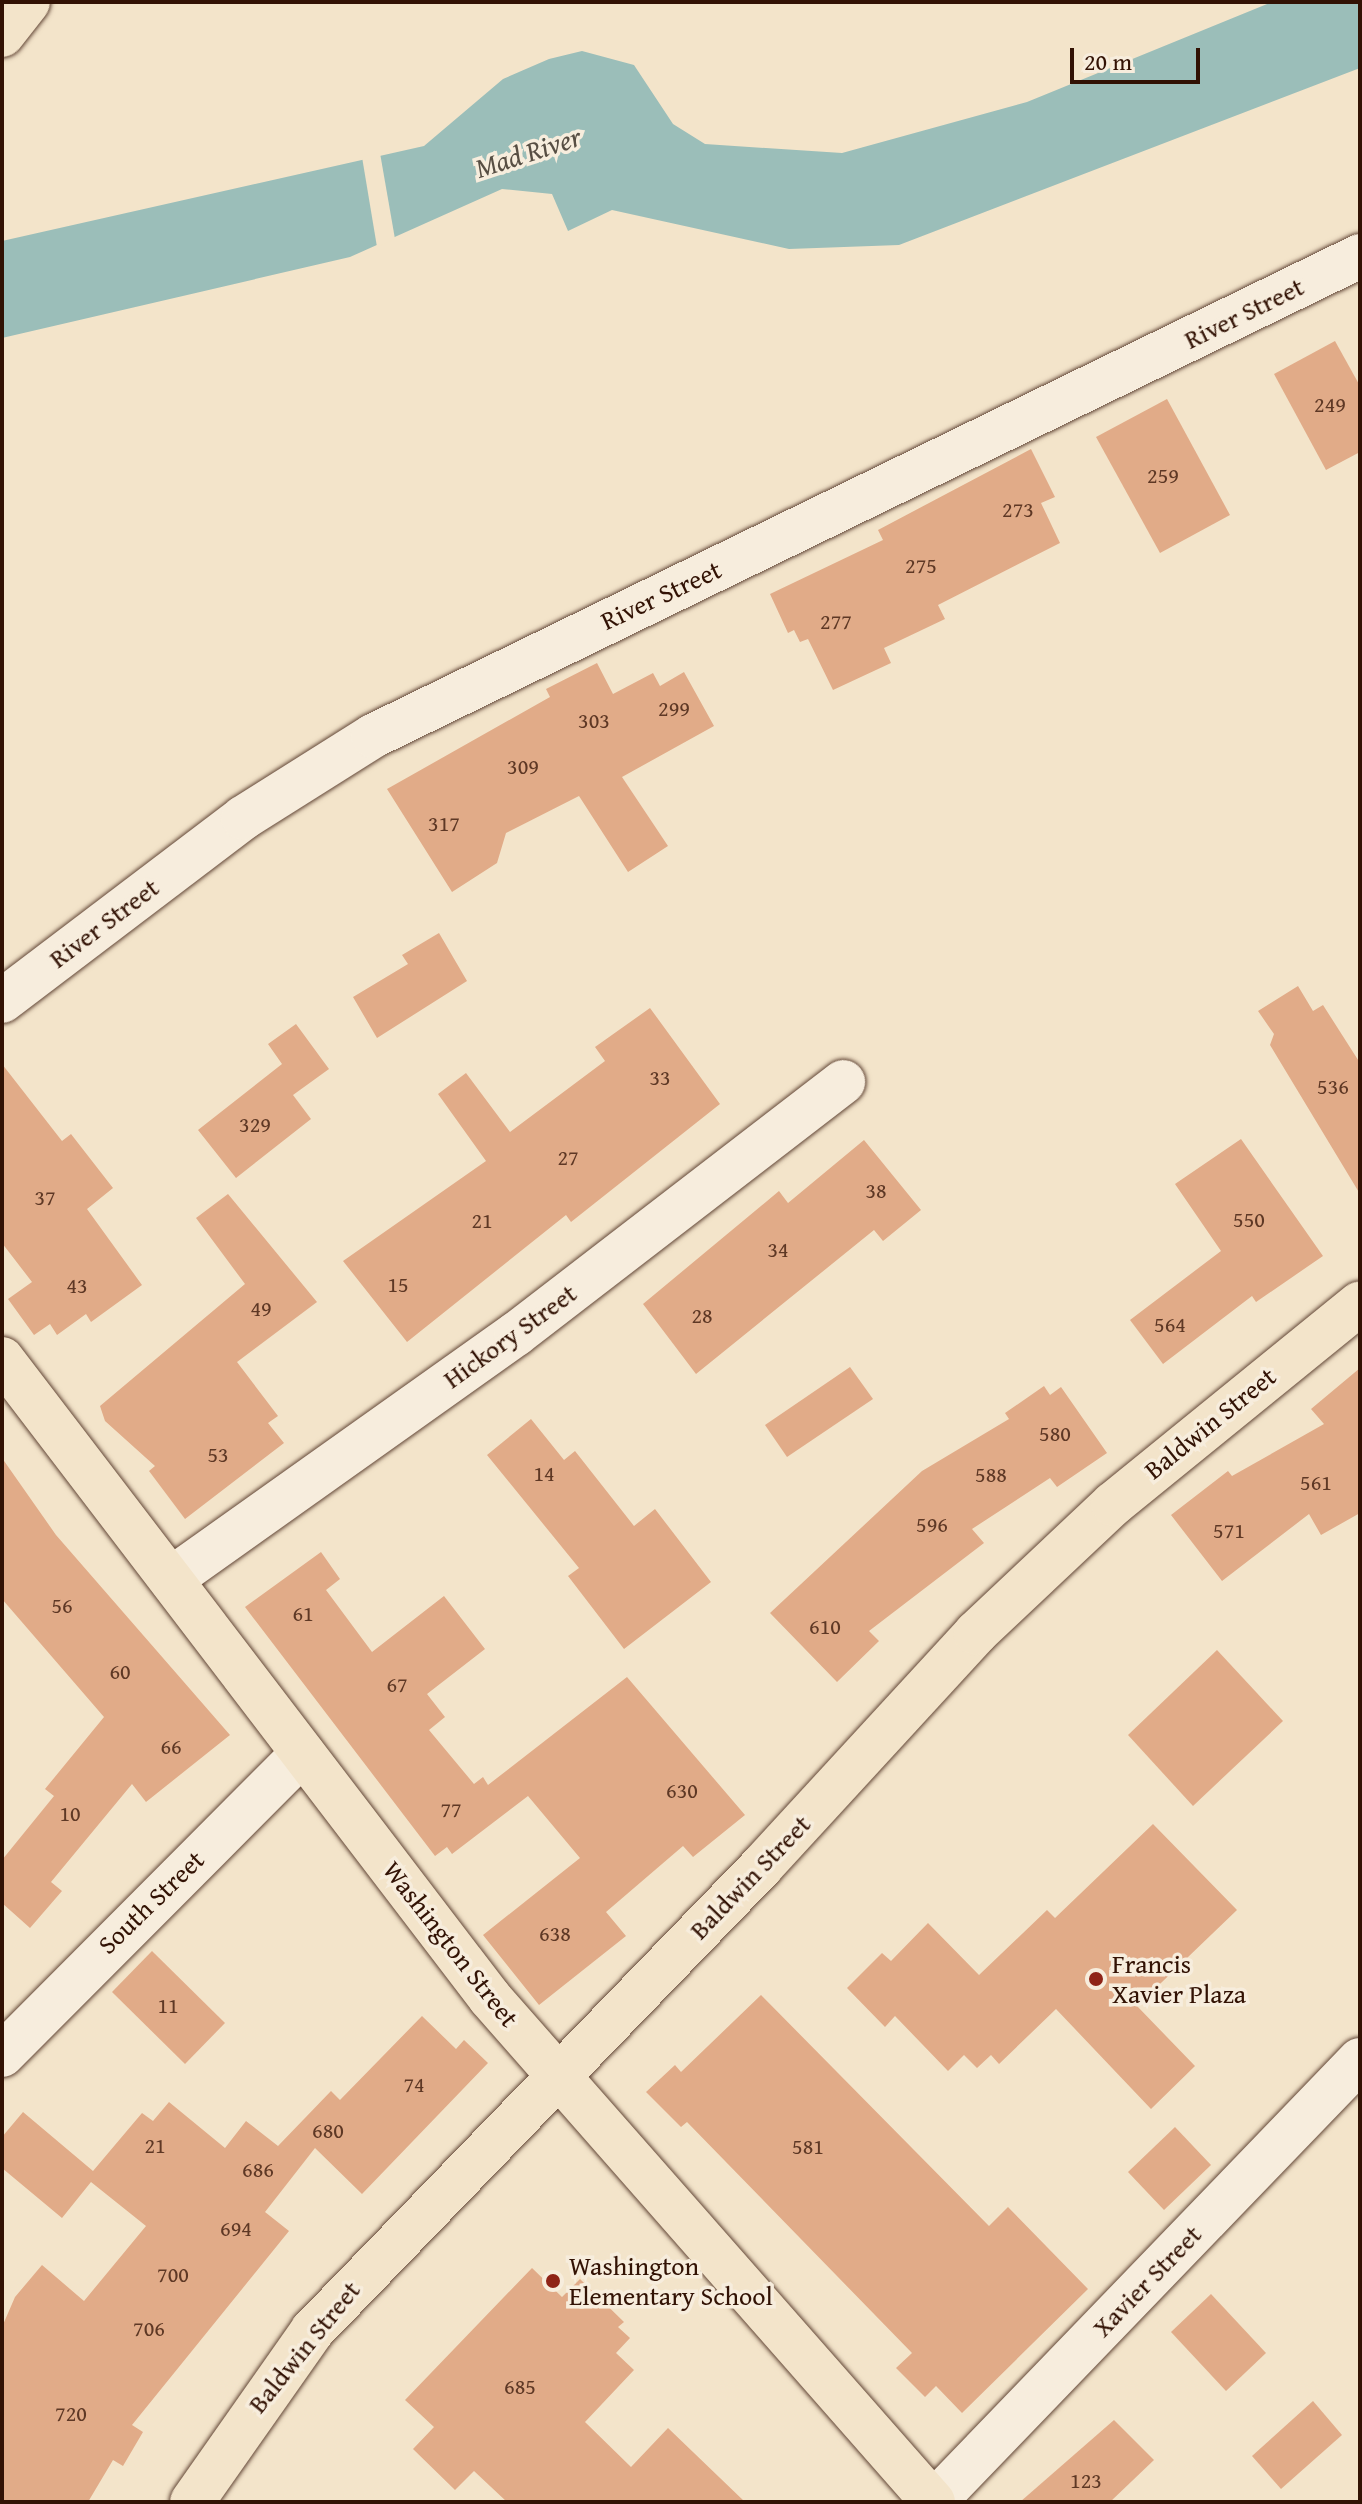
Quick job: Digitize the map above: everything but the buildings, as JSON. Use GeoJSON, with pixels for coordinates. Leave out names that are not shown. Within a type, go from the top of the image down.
{"type":"FeatureCollection","features":[{"type":"Feature","properties":{"kind":"main road"},"geometry":{"type":"LineString","coordinates":[[2,35],[28,2]]}},
{"type":"Feature","properties":{"kind":"main road","name":"Baldwin Street"},"geometry":{"type":"LineString","coordinates":[[192,2502],[312,2331],[555,2073],[761,1867],[1021,1587],[1172,1454],[1360,1303]]}},
{"type":"Feature","properties":{"kind":"main road","name":"Washington Street"},"geometry":{"type":"LineString","coordinates":[[2,1359],[303,1753],[555,2073],[934,2502]]}},
{"type":"Feature","properties":{"kind":"street","name":"River Street"},"geometry":{"type":"LineString","coordinates":[[2,1001],[243,818],[373,736],[1360,256]]}},
{"type":"Feature","properties":{"kind":"street","name":"Hickory Street"},"geometry":{"type":"LineString","coordinates":[[171,1579],[516,1334],[843,1082]]}},
{"type":"Feature","properties":{"kind":"street","name":"South Street"},"geometry":{"type":"LineString","coordinates":[[2,2055],[303,1753]]}},
{"type":"Feature","properties":{"kind":"street","name":"Xavier Street"},"geometry":{"type":"LineString","coordinates":[[934,2502],[1360,2060]]}},
{"type":"Feature","properties":{"kind":"water","name":"Mad River"},"geometry":{"type":"Polygon","coordinates":[[[1272,2],[1360,2],[1360,68],[899,245],[789,249],[612,210],[568,231],[552,194],[502,189],[350,257],[2,338],[2,241],[424,146],[503,79],[549,59],[582,51],[634,65],[673,124],[705,144],[842,153],[1027,102],[1272,2]]]}},
{"type":"Feature","properties":{"kind":"pier"},"geometry":{"type":"Polygon","coordinates":[[[380,153],[395,239],[377,247],[362,157],[380,153]]]}},
{"type":"Feature","properties":{"kind":"place","name":"Francis Xavier Plaza"},"geometry":{"type":"Point","coordinates":[1096,1979]}},
{"type":"Feature","properties":{"kind":"place","name":"Washington Elementary School"},"geometry":{"type":"Point","coordinates":[553,2281]}}]}
